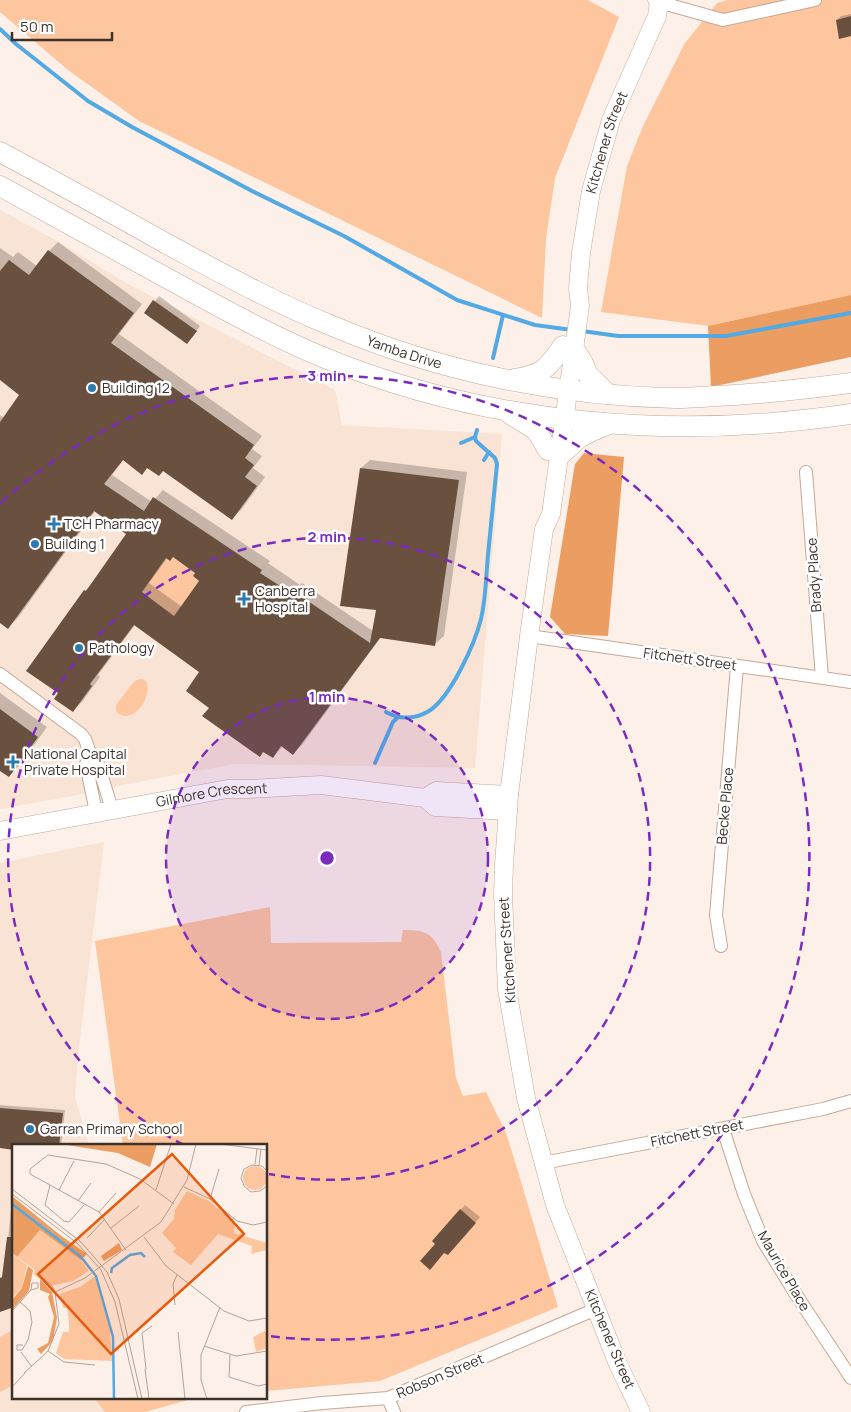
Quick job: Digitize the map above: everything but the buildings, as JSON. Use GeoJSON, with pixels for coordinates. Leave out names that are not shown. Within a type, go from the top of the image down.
{"type":"FeatureCollection","features":[{"type":"Feature","properties":{"kind":"main road","name":"Yamba Drive"},"geometry":{"type":"LineString","coordinates":[[0,152],[222,274],[282,304],[331,326],[398,351],[463,370],[563,390],[676,398],[756,394],[851,383]]}},
{"type":"Feature","properties":{"kind":"main road"},"geometry":{"type":"LineString","coordinates":[[0,186],[221,308],[281,338],[326,358],[395,383],[455,400],[558,418],[611,423],[690,426],[742,425],[810,420],[851,414]]}},
{"type":"Feature","properties":{"kind":"main road"},"geometry":{"type":"LineString","coordinates":[[510,380],[532,376],[544,369],[568,347],[583,363],[588,375],[608,394]]}},
{"type":"Feature","properties":{"kind":"main road"},"geometry":{"type":"LineString","coordinates":[[504,410],[536,430],[554,453],[592,431],[611,423]]}},
{"type":"Feature","properties":{"kind":"street"},"geometry":{"type":"LineString","coordinates":[[658,1],[723,20],[815,0]]}},
{"type":"Feature","properties":{"kind":"street","name":"Kitchener Street"},"geometry":{"type":"LineString","coordinates":[[641,1412],[618,1364],[555,1205],[543,1163],[526,1098],[507,989],[503,894],[509,803],[529,636],[544,529],[551,514],[554,453],[568,347],[572,324],[580,306],[578,288],[581,254],[591,191],[611,120],[657,16],[658,1]]}},
{"type":"Feature","properties":{"kind":"street","name":"Brady Place"},"geometry":{"type":"LineString","coordinates":[[806,472],[822,678]]}},
{"type":"Feature","properties":{"kind":"street","name":"Fitchett Street"},"geometry":{"type":"LineString","coordinates":[[529,636],[851,682]]}},
{"type":"Feature","properties":{"kind":"street","name":"Becke Place"},"geometry":{"type":"LineString","coordinates":[[721,946],[716,915],[737,666]]}},
{"type":"Feature","properties":{"kind":"street"},"geometry":{"type":"LineString","coordinates":[[0,674],[77,730],[85,739],[91,756],[97,761],[104,811]]}},
{"type":"Feature","properties":{"kind":"street","name":"Gilmore Crescent"},"geometry":{"type":"LineString","coordinates":[[0,830],[227,789],[321,785],[425,798],[436,808],[509,803]]}},
{"type":"Feature","properties":{"kind":"street","name":"Fitchett Street"},"geometry":{"type":"LineString","coordinates":[[543,1163],[823,1109],[851,1101]]}},
{"type":"Feature","properties":{"kind":"street","name":"Maurice Place"},"geometry":{"type":"LineString","coordinates":[[723,1128],[744,1194],[763,1240],[851,1378]]}},
{"type":"Feature","properties":{"kind":"street","name":"Robson Street"},"geometry":{"type":"LineString","coordinates":[[246,1412],[388,1398],[596,1309]]}},
{"type":"Feature","properties":{"kind":"street"},"geometry":{"type":"LineString","coordinates":[[388,1398],[394,1412]]}},
{"type":"Feature","properties":{"kind":"shaded area"},"geometry":{"type":"Polygon","coordinates":[[[0,0],[588,0],[619,17],[555,178],[546,239],[542,318],[139,121],[68,70],[0,12],[0,0]]]}},
{"type":"Feature","properties":{"kind":"shaded area"},"geometry":{"type":"Polygon","coordinates":[[[728,0],[851,0],[851,295],[708,326],[601,312],[627,166],[643,126],[685,43],[717,3],[728,0]]]}},
{"type":"Feature","properties":{"kind":"shaded area","name":"Canberra Hospital"},"geometry":{"type":"Polygon","coordinates":[[[0,210],[61,243],[126,283],[335,390],[342,425],[502,434],[475,768],[235,764],[0,809],[0,210]]]}},
{"type":"Feature","properties":{"kind":"shaded area"},"geometry":{"type":"Polygon","coordinates":[[[851,295],[851,357],[711,387],[708,326],[851,295]]]}},
{"type":"Feature","properties":{"kind":"shaded area"},"geometry":{"type":"Polygon","coordinates":[[[584,453],[624,457],[608,636],[565,634],[550,617],[575,464],[584,453]]]}},
{"type":"Feature","properties":{"kind":"shaded area"},"geometry":{"type":"Polygon","coordinates":[[[173,557],[195,573],[193,576],[199,581],[174,616],[142,592],[166,558],[173,557]]]}},
{"type":"Feature","properties":{"kind":"shaded area"},"geometry":{"type":"Polygon","coordinates":[[[142,679],[146,681],[148,688],[147,695],[140,708],[128,716],[116,711],[116,705],[133,683],[136,680],[142,679]]]}},
{"type":"Feature","properties":{"kind":"shaded area"},"geometry":{"type":"Polygon","coordinates":[[[104,842],[75,1096],[88,1144],[12,1144],[12,1330],[0,1337],[0,863],[104,842]]]}},
{"type":"Feature","properties":{"kind":"shaded area"},"geometry":{"type":"Polygon","coordinates":[[[270,907],[271,943],[401,942],[403,930],[422,932],[431,936],[441,952],[456,1078],[463,1096],[486,1092],[506,1133],[558,1307],[380,1381],[268,1391],[268,1144],[123,1144],[95,941],[270,907]]]}},
{"type":"Feature","properties":{"kind":"shaded area"},"geometry":{"type":"Polygon","coordinates":[[[12,1330],[12,1386],[0,1392],[0,1337],[12,1330]]]}},
{"type":"Feature","properties":{"kind":"shaded area"},"geometry":{"type":"Polygon","coordinates":[[[12,1386],[12,1400],[96,1400],[105,1412],[0,1412],[0,1392],[12,1386]]]}},
{"type":"Feature","properties":{"kind":"shaded area"},"geometry":{"type":"Polygon","coordinates":[[[96,1400],[188,1400],[145,1412],[105,1412],[96,1400]]]}},
{"type":"Feature","properties":{"kind":"waterway"},"geometry":{"type":"LineString","coordinates":[[0,29],[88,101],[132,127],[252,191],[344,236],[457,300],[535,325],[572,330]]}},
{"type":"Feature","properties":{"kind":"waterway"},"geometry":{"type":"LineString","coordinates":[[582,331],[618,336],[726,336],[851,313]]}},
{"type":"Feature","properties":{"kind":"waterway"},"geometry":{"type":"LineString","coordinates":[[493,358],[503,315]]}},
{"type":"Feature","properties":{"kind":"waterway"},"geometry":{"type":"LineString","coordinates":[[386,712],[391,715],[408,718],[419,716],[437,704],[454,682],[468,655],[478,629],[485,595],[497,464],[495,458],[476,441],[477,430]]}},
{"type":"Feature","properties":{"kind":"waterway"},"geometry":{"type":"LineString","coordinates":[[461,443],[475,437]]}},
{"type":"Feature","properties":{"kind":"waterway"},"geometry":{"type":"LineString","coordinates":[[484,460],[489,452]]}},
{"type":"Feature","properties":{"kind":"waterway"},"geometry":{"type":"LineString","coordinates":[[375,763],[393,722],[398,717]]}},
{"type":"Feature","properties":{"kind":"place","name":"Building 12"},"geometry":{"type":"Point","coordinates":[92,388]}},
{"type":"Feature","properties":{"kind":"place","name":"TCH Pharmacy"},"geometry":{"type":"Point","coordinates":[54,524]}},
{"type":"Feature","properties":{"kind":"place","name":"Building 1"},"geometry":{"type":"Point","coordinates":[35,544]}},
{"type":"Feature","properties":{"kind":"place","name":"Canberra Hospital"},"geometry":{"type":"Point","coordinates":[244,599]}},
{"type":"Feature","properties":{"kind":"place","name":"Pathology"},"geometry":{"type":"Point","coordinates":[79,648]}},
{"type":"Feature","properties":{"kind":"place","name":"National Capital Private Hospital"},"geometry":{"type":"Point","coordinates":[13,762]}},
{"type":"Feature","properties":{"kind":"place","name":"Garran Primary School"},"geometry":{"type":"Point","coordinates":[30,1129]}}]}
